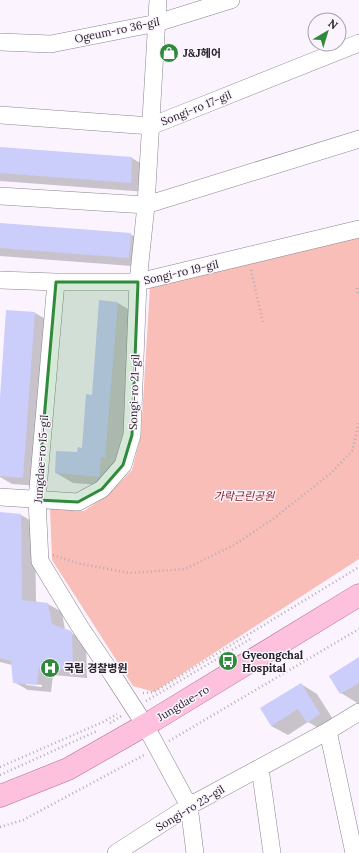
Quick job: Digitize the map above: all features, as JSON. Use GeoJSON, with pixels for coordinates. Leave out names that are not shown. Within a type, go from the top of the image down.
{"type":"FeatureCollection","features":[{"type":"Feature","properties":{"kind":"main road","name":"Jungdae-ro"},"geometry":{"type":"LineString","coordinates":[[0,796],[68,770],[140,717],[359,595]]}},
{"type":"Feature","properties":{"kind":"street","name":"Songi-ro 21-gil"},"geometry":{"type":"LineString","coordinates":[[0,497],[78,502],[102,489],[123,465],[132,435],[138,282],[146,205],[158,0]]}},
{"type":"Feature","properties":{"kind":"street","name":"Ogeum-ro 36-gil"},"geometry":{"type":"LineString","coordinates":[[0,42],[51,44],[157,23],[231,0]]}},
{"type":"Feature","properties":{"kind":"street","name":"Songi-ro 17-gil"},"geometry":{"type":"LineString","coordinates":[[0,115],[151,126],[359,43]]}},
{"type":"Feature","properties":{"kind":"street"},"geometry":{"type":"LineString","coordinates":[[0,196],[146,205],[359,139]]}},
{"type":"Feature","properties":{"kind":"street","name":"Songi-ro 19-gil"},"geometry":{"type":"LineString","coordinates":[[0,280],[138,282],[359,229]]}},
{"type":"Feature","properties":{"kind":"street","name":"Jungdae-ro 15-gil"},"geometry":{"type":"LineString","coordinates":[[56,282],[36,500],[40,561],[80,627],[140,717],[189,806],[196,853]]}},
{"type":"Feature","properties":{"kind":"street","name":"Songi-ro 23-gil"},"geometry":{"type":"LineString","coordinates":[[119,852],[189,806],[328,731],[359,712]]}},
{"type":"Feature","properties":{"kind":"street"},"geometry":{"type":"LineString","coordinates":[[328,731],[354,843]]}},
{"type":"Feature","properties":{"kind":"street"},"geometry":{"type":"LineString","coordinates":[[260,768],[272,853]]}},
{"type":"Feature","properties":{"kind":"path"},"geometry":{"type":"LineString","coordinates":[[248,256],[263,323]]}},
{"type":"Feature","properties":{"kind":"path"},"geometry":{"type":"LineString","coordinates":[[357,288],[359,296]]}},
{"type":"Feature","properties":{"kind":"path"},"geometry":{"type":"LineString","coordinates":[[40,550],[77,563],[129,573],[185,569],[234,545],[273,519],[330,473],[352,451],[359,424]]}},
{"type":"Feature","properties":{"kind":"path"},"geometry":{"type":"LineString","coordinates":[[143,693],[154,692],[359,567]]}},
{"type":"Feature","properties":{"kind":"path"},"geometry":{"type":"LineString","coordinates":[[0,827],[23,820],[158,748],[359,629]]}},
{"type":"Feature","properties":{"kind":"path"},"geometry":{"type":"LineString","coordinates":[[105,726],[140,717],[258,634]]}},
{"type":"Feature","properties":{"kind":"path"},"geometry":{"type":"LineString","coordinates":[[0,767],[103,722],[117,714]]}},
{"type":"Feature","properties":{"kind":"path"},"geometry":{"type":"LineString","coordinates":[[0,775],[99,730]]}},
{"type":"Feature","properties":{"kind":"highlighted area"},"geometry":{"type":"Polygon","coordinates":[[[56,282],[138,282],[132,435],[123,465],[102,489],[78,502],[37,500],[56,282]]]}},
{"type":"Feature","properties":{"kind":"green space","name":"가락근린공원"},"geometry":{"type":"Polygon","coordinates":[[[359,236],[359,559],[154,692],[133,686],[52,560],[50,508],[84,511],[109,494],[132,470],[141,435],[150,286],[359,236]]]}},
{"type":"Feature","properties":{"kind":"building"},"geometry":{"type":"Polygon","coordinates":[[[0,147],[132,157],[131,183],[0,173],[0,147]]]}},
{"type":"Feature","properties":{"kind":"building"},"geometry":{"type":"Polygon","coordinates":[[[0,223],[131,233],[129,258],[0,248],[0,223]]]}},
{"type":"Feature","properties":{"kind":"building"},"geometry":{"type":"Polygon","coordinates":[[[99,300],[118,302],[105,458],[101,457],[99,477],[55,473],[56,451],[77,452],[78,447],[82,448],[86,394],[92,395],[99,300]]]}},
{"type":"Feature","properties":{"kind":"building"},"geometry":{"type":"Polygon","coordinates":[[[6,310],[35,312],[23,478],[0,476],[0,398],[6,310]]]}},
{"type":"Feature","properties":{"kind":"building","name":"국립 경찰병원"},"geometry":{"type":"Polygon","coordinates":[[[0,512],[21,514],[22,600],[48,603],[52,624],[71,631],[72,633],[73,671],[39,667],[37,685],[13,683],[11,661],[0,658],[0,512]]]}},
{"type":"Feature","properties":{"kind":"building"},"geometry":{"type":"Polygon","coordinates":[[[359,657],[359,683],[340,694],[329,676],[359,657]]]}},
{"type":"Feature","properties":{"kind":"building"},"geometry":{"type":"Polygon","coordinates":[[[301,683],[320,714],[307,723],[298,709],[271,726],[260,708],[301,683]]]}},
{"type":"Feature","properties":{"kind":"place","name":"J&J헤어"},"geometry":{"type":"Point","coordinates":[169,53]}},
{"type":"Feature","properties":{"kind":"place","name":"Gyeongchal Hospital"},"geometry":{"type":"Point","coordinates":[228,661]}},
{"type":"Feature","properties":{"kind":"place","name":"국립 경찰병원"},"geometry":{"type":"Point","coordinates":[50,668]}}]}
